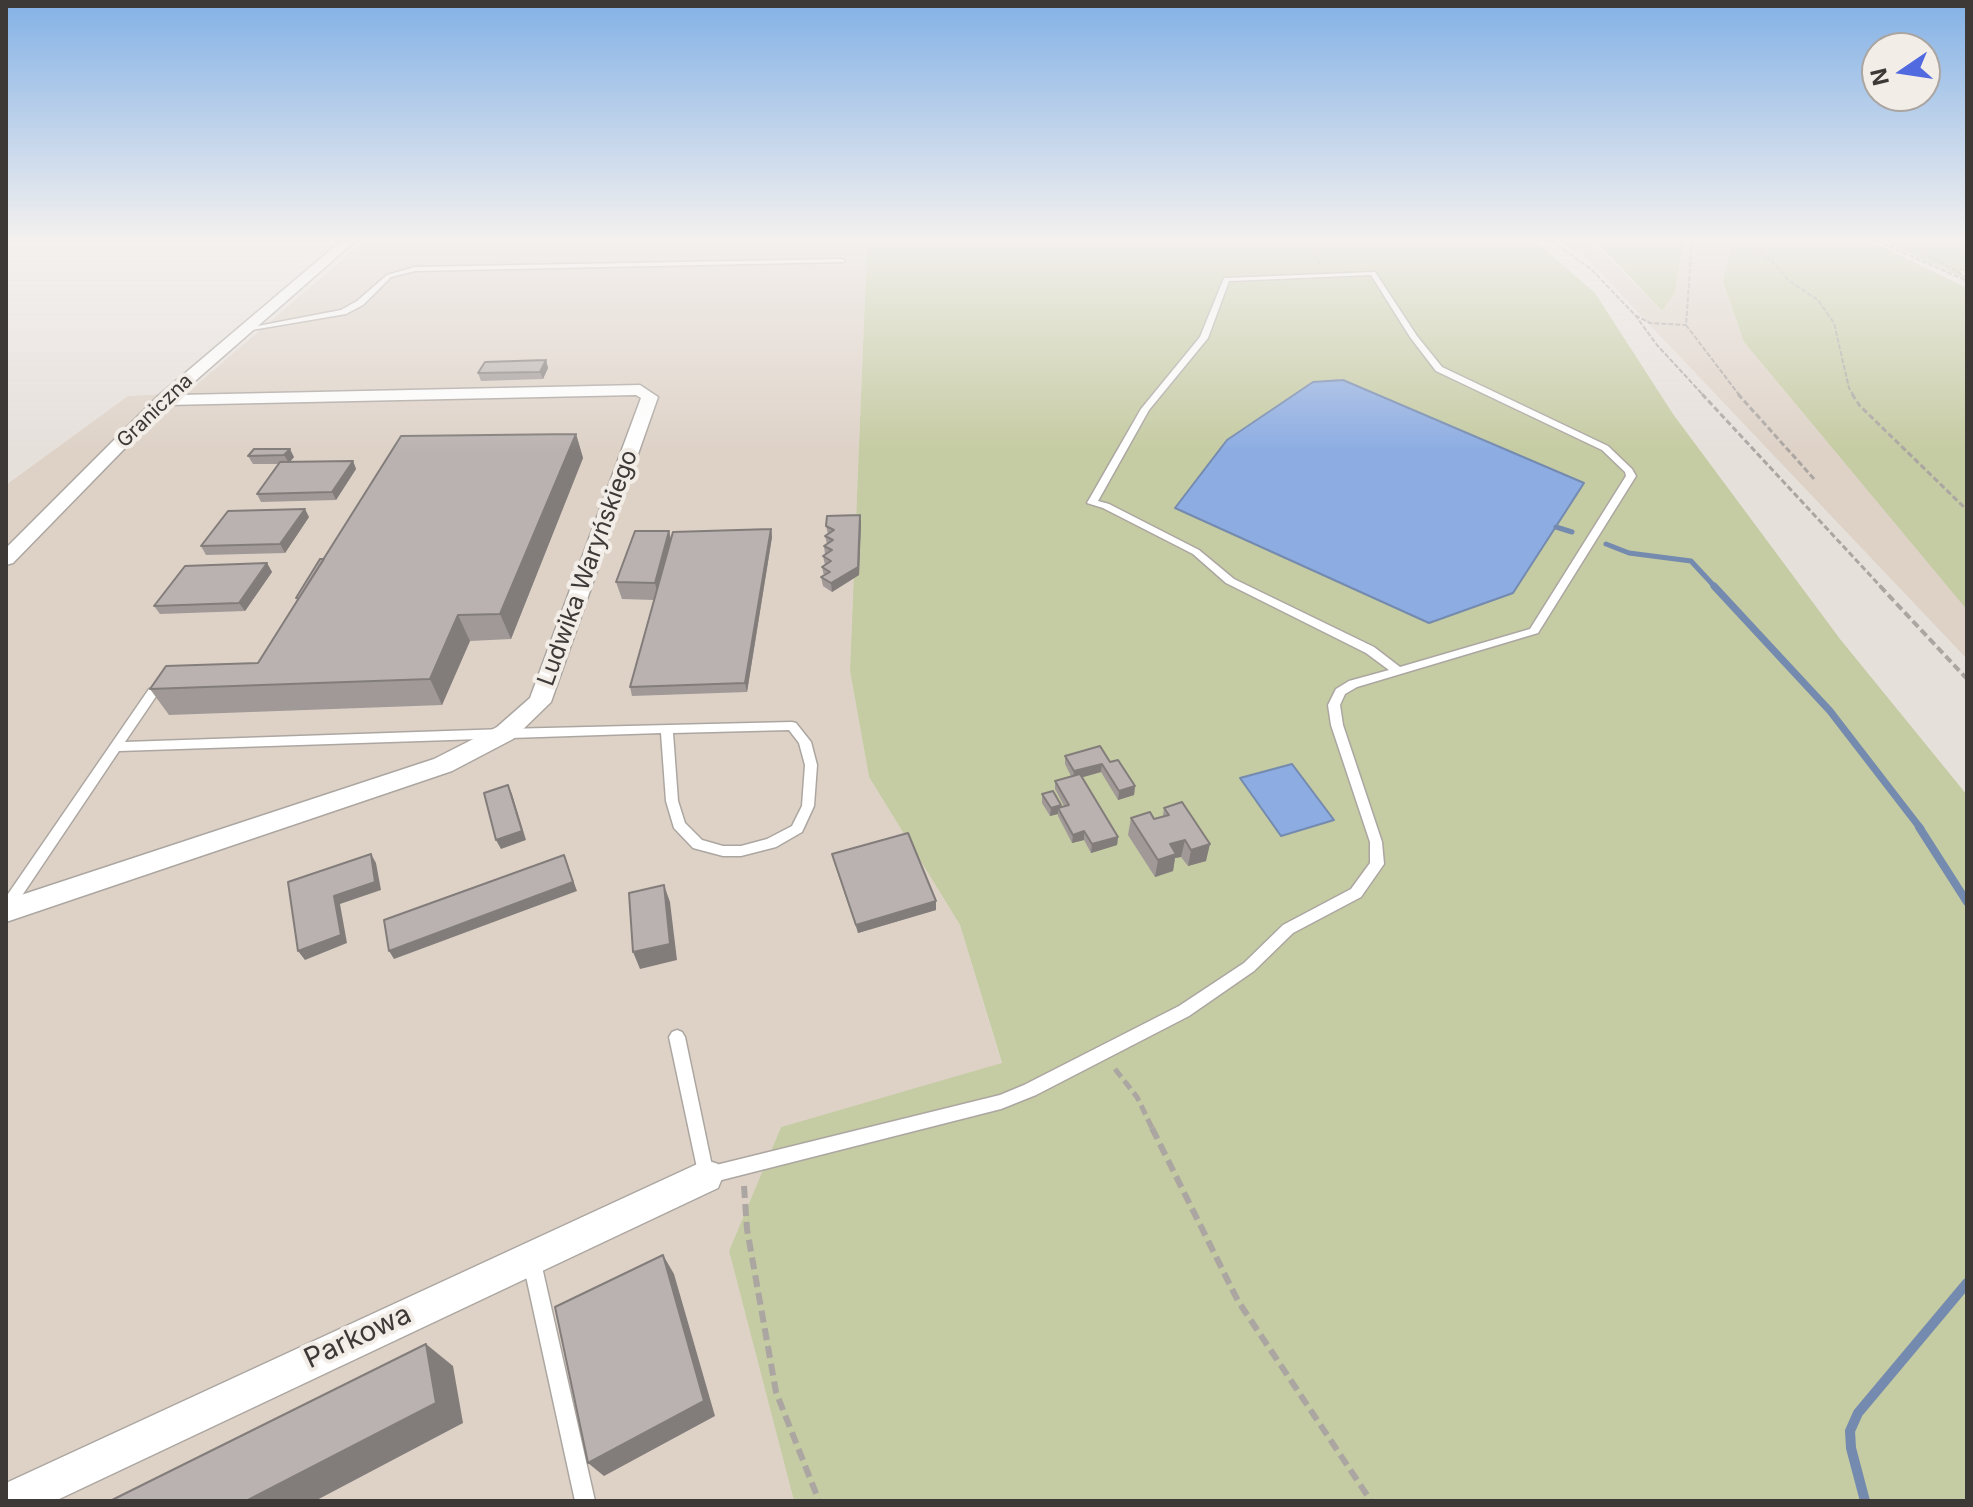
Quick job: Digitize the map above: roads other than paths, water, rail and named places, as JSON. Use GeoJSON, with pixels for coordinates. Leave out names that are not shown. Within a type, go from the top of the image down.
{"type":"FeatureCollection","features":[{"type":"Feature","properties":{"kind":"street","name":"Graniczna"},"geometry":{"type":"LineString","coordinates":[[6,559],[163,400],[267,311]]}},
{"type":"Feature","properties":{"kind":"street","name":"Ludwika Waryńskiego"},"geometry":{"type":"LineString","coordinates":[[6,909],[443,765],[505,733],[540,702],[650,397],[640,390],[163,400]]}},
{"type":"Feature","properties":{"kind":"street","name":"Parkowa"},"geometry":{"type":"LineString","coordinates":[[11,1501],[706,1176]]}},
{"type":"Feature","properties":{"kind":"lane"},"geometry":{"type":"LineString","coordinates":[[246,329],[344,311]]}},
{"type":"Feature","properties":{"kind":"lane"},"geometry":{"type":"LineString","coordinates":[[1215,311],[1204,338],[1145,409],[1092,503],[1106,506],[1196,552],[1230,581],[1370,650],[1398,671]]}},
{"type":"Feature","properties":{"kind":"lane"},"geometry":{"type":"LineString","coordinates":[[677,1037],[706,1176],[1001,1102],[1103,1054],[1184,1011],[1249,967],[1288,929],[1356,893],[1377,864],[1376,842],[1371,818],[1337,725],[1334,705],[1340,692],[1353,684],[1534,631],[1631,476],[1623,462],[1605,448],[1439,369],[1398,311]]}},
{"type":"Feature","properties":{"kind":"lane"},"geometry":{"type":"LineString","coordinates":[[6,909],[153,692]]}},
{"type":"Feature","properties":{"kind":"lane"},"geometry":{"type":"LineString","coordinates":[[115,747],[505,733],[667,729],[792,726],[805,742],[811,765],[808,806],[797,829],[771,843],[741,851],[723,851],[698,844],[679,825],[672,801],[667,729]]}},
{"type":"Feature","properties":{"kind":"lane"},"geometry":{"type":"LineString","coordinates":[[531,1258],[585,1501]]}},
{"type":"Feature","properties":{"kind":"water"},"geometry":{"type":"Polygon","coordinates":[[[1343,380],[1584,483],[1513,593],[1429,623],[1175,508],[1227,440],[1313,382],[1343,380]]]}},
{"type":"Feature","properties":{"kind":"water"},"geometry":{"type":"Polygon","coordinates":[[[1292,764],[1334,820],[1281,836],[1240,778],[1292,764]]]}},
{"type":"Feature","properties":{"kind":"waterway"},"geometry":{"type":"LineString","coordinates":[[1556,527],[1572,532]]}},
{"type":"Feature","properties":{"kind":"waterway"},"geometry":{"type":"LineString","coordinates":[[1606,544],[1629,553],[1691,561],[1716,588]]}},
{"type":"Feature","properties":{"kind":"waterway"},"geometry":{"type":"LineString","coordinates":[[1714,586],[1830,711],[1921,829]]}},
{"type":"Feature","properties":{"kind":"waterway"},"geometry":{"type":"LineString","coordinates":[[1919,827],[1967,902]]}},
{"type":"Feature","properties":{"kind":"waterway"},"geometry":{"type":"LineString","coordinates":[[1865,1501],[1851,1448],[1850,1431],[1858,1413],[1967,1283]]}}]}
